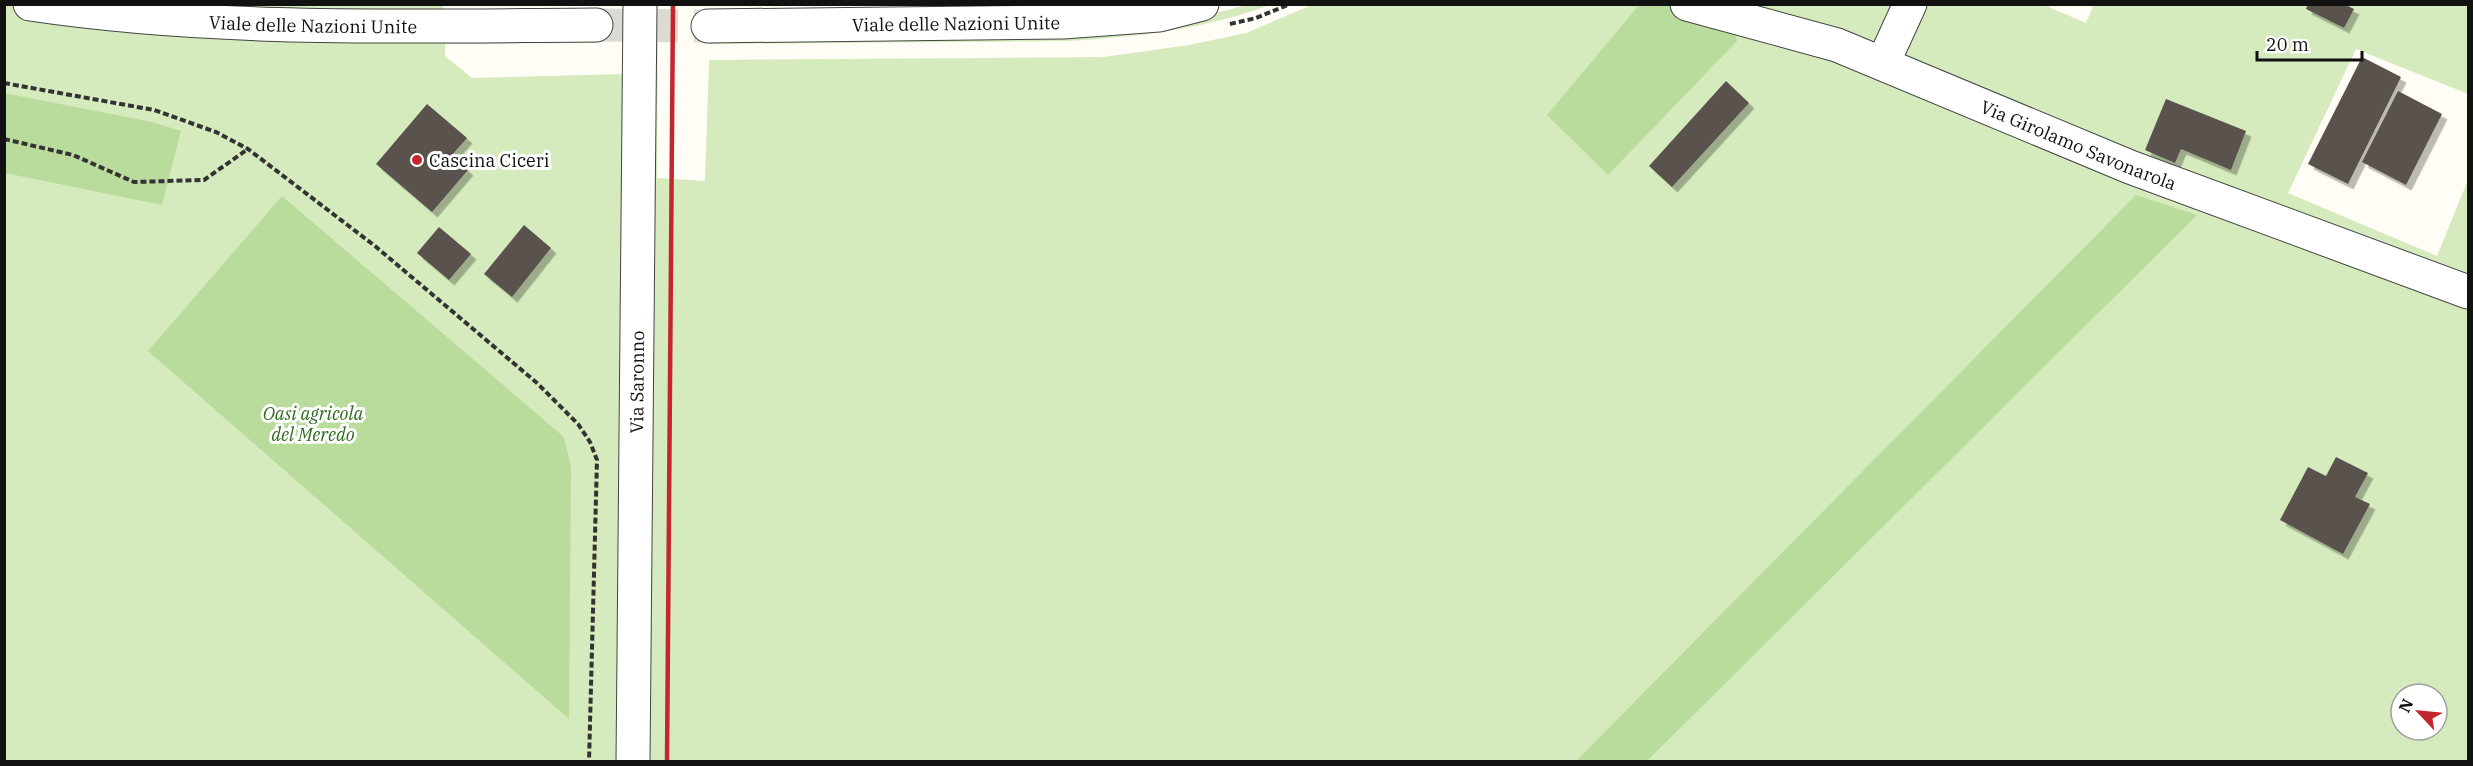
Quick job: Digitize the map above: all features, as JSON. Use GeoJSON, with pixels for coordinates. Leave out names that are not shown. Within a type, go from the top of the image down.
{"type":"FeatureCollection","features":[{"type":"Feature","properties":{"kind":"street","name":"Viale delle Nazioni Unite"},"geometry":{"type":"LineString","coordinates":[[30,4],[134,18],[276,25],[596,25]]}},
{"type":"Feature","properties":{"kind":"street","name":"Via Saronno"},"geometry":{"type":"LineString","coordinates":[[633,762],[640,4]]}},
{"type":"Feature","properties":{"kind":"street","name":"Viale delle Nazioni Unite"},"geometry":{"type":"LineString","coordinates":[[708,26],[1063,22],[1159,15],[1203,4]]}},
{"type":"Feature","properties":{"kind":"street","name":"Via Girolamo Savonarola"},"geometry":{"type":"LineString","coordinates":[[1688,4],[1837,45],[2130,166],[2469,292]]}},
{"type":"Feature","properties":{"kind":"street"},"geometry":{"type":"LineString","coordinates":[[1883,63],[1910,4]]}},
{"type":"Feature","properties":{"kind":"path"},"geometry":{"type":"LineString","coordinates":[[4,83],[154,110],[216,132],[248,149],[375,246],[557,401],[590,442],[597,460],[589,762]]}},
{"type":"Feature","properties":{"kind":"path"},"geometry":{"type":"LineString","coordinates":[[4,139],[73,155],[134,183],[204,180],[248,149]]}},
{"type":"Feature","properties":{"kind":"green space","name":"Oasi agricola del Meredo"},"geometry":{"type":"Polygon","coordinates":[[[1314,4],[2042,4],[2086,23],[2094,4],[2468,5],[2468,94],[2356,49],[2288,193],[2437,256],[2468,180],[2468,761],[5,761],[4,5],[443,5],[444,36],[596,35],[596,43],[445,44],[445,56],[472,78],[627,74],[653,5],[658,5],[657,178],[705,181],[709,60],[1104,57],[1189,45],[1246,33],[1314,4]]]}},
{"type":"Feature","properties":{"kind":"green space"},"geometry":{"type":"Polygon","coordinates":[[[1247,5],[1270,5],[1220,20],[1170,31],[1068,41],[709,44],[709,35],[1191,19],[1247,5]]]}},
{"type":"Feature","properties":{"kind":"green space"},"geometry":{"type":"Polygon","coordinates":[[[1639,5],[1683,5],[1733,22],[1737,41],[1608,175],[1547,115],[1639,5]]]}},
{"type":"Feature","properties":{"kind":"green space"},"geometry":{"type":"Polygon","coordinates":[[[4,93],[152,122],[181,131],[162,205],[5,173],[4,93]]]}},
{"type":"Feature","properties":{"kind":"green space"},"geometry":{"type":"Polygon","coordinates":[[[2136,195],[2197,215],[1647,761],[1576,761],[2136,195]]]}},
{"type":"Feature","properties":{"kind":"green space","name":"Oasi agricola del Meredo"},"geometry":{"type":"Polygon","coordinates":[[[282,196],[564,437],[571,467],[569,719],[148,351],[282,196]]]}},
{"type":"Feature","properties":{"kind":"building"},"geometry":{"type":"Polygon","coordinates":[[[2308,4],[2344,4],[2354,9],[2344,28],[2306,9],[2308,4]]]}},
{"type":"Feature","properties":{"kind":"building"},"geometry":{"type":"Polygon","coordinates":[[[2362,57],[2401,77],[2348,184],[2308,164],[2362,57]]]}},
{"type":"Feature","properties":{"kind":"building"},"geometry":{"type":"Polygon","coordinates":[[[1726,81],[1749,103],[1672,187],[1649,166],[1726,81]]]}},
{"type":"Feature","properties":{"kind":"building"},"geometry":{"type":"Polygon","coordinates":[[[2398,91],[2442,114],[2406,185],[2362,162],[2398,91]]]}},
{"type":"Feature","properties":{"kind":"building"},"geometry":{"type":"Polygon","coordinates":[[[2166,99],[2246,131],[2231,170],[2181,149],[2175,163],[2145,150],[2166,99]]]}},
{"type":"Feature","properties":{"kind":"building","name":"Cascina Ciceri"},"geometry":{"type":"Polygon","coordinates":[[[427,104],[467,138],[451,156],[468,170],[432,212],[376,164],[427,104]]]}},
{"type":"Feature","properties":{"kind":"building"},"geometry":{"type":"Polygon","coordinates":[[[524,225],[551,248],[512,297],[484,274],[524,225]]]}},
{"type":"Feature","properties":{"kind":"building"},"geometry":{"type":"Polygon","coordinates":[[[439,227],[471,254],[449,280],[417,253],[439,227]]]}},
{"type":"Feature","properties":{"kind":"building"},"geometry":{"type":"Polygon","coordinates":[[[2336,457],[2368,473],[2355,497],[2370,504],[2343,554],[2280,520],[2308,467],[2326,476],[2336,457]]]}},
{"type":"Feature","properties":{"kind":"tunnel"},"geometry":{"type":"LineString","coordinates":[[596,25],[708,26]]}},
{"type":"Feature","properties":{"kind":"railway"},"geometry":{"type":"LineString","coordinates":[[667,762],[673,4]]}},
{"type":"Feature","properties":{"kind":"place","name":"Cascina Ciceri"},"geometry":{"type":"Point","coordinates":[417,160]}}]}
